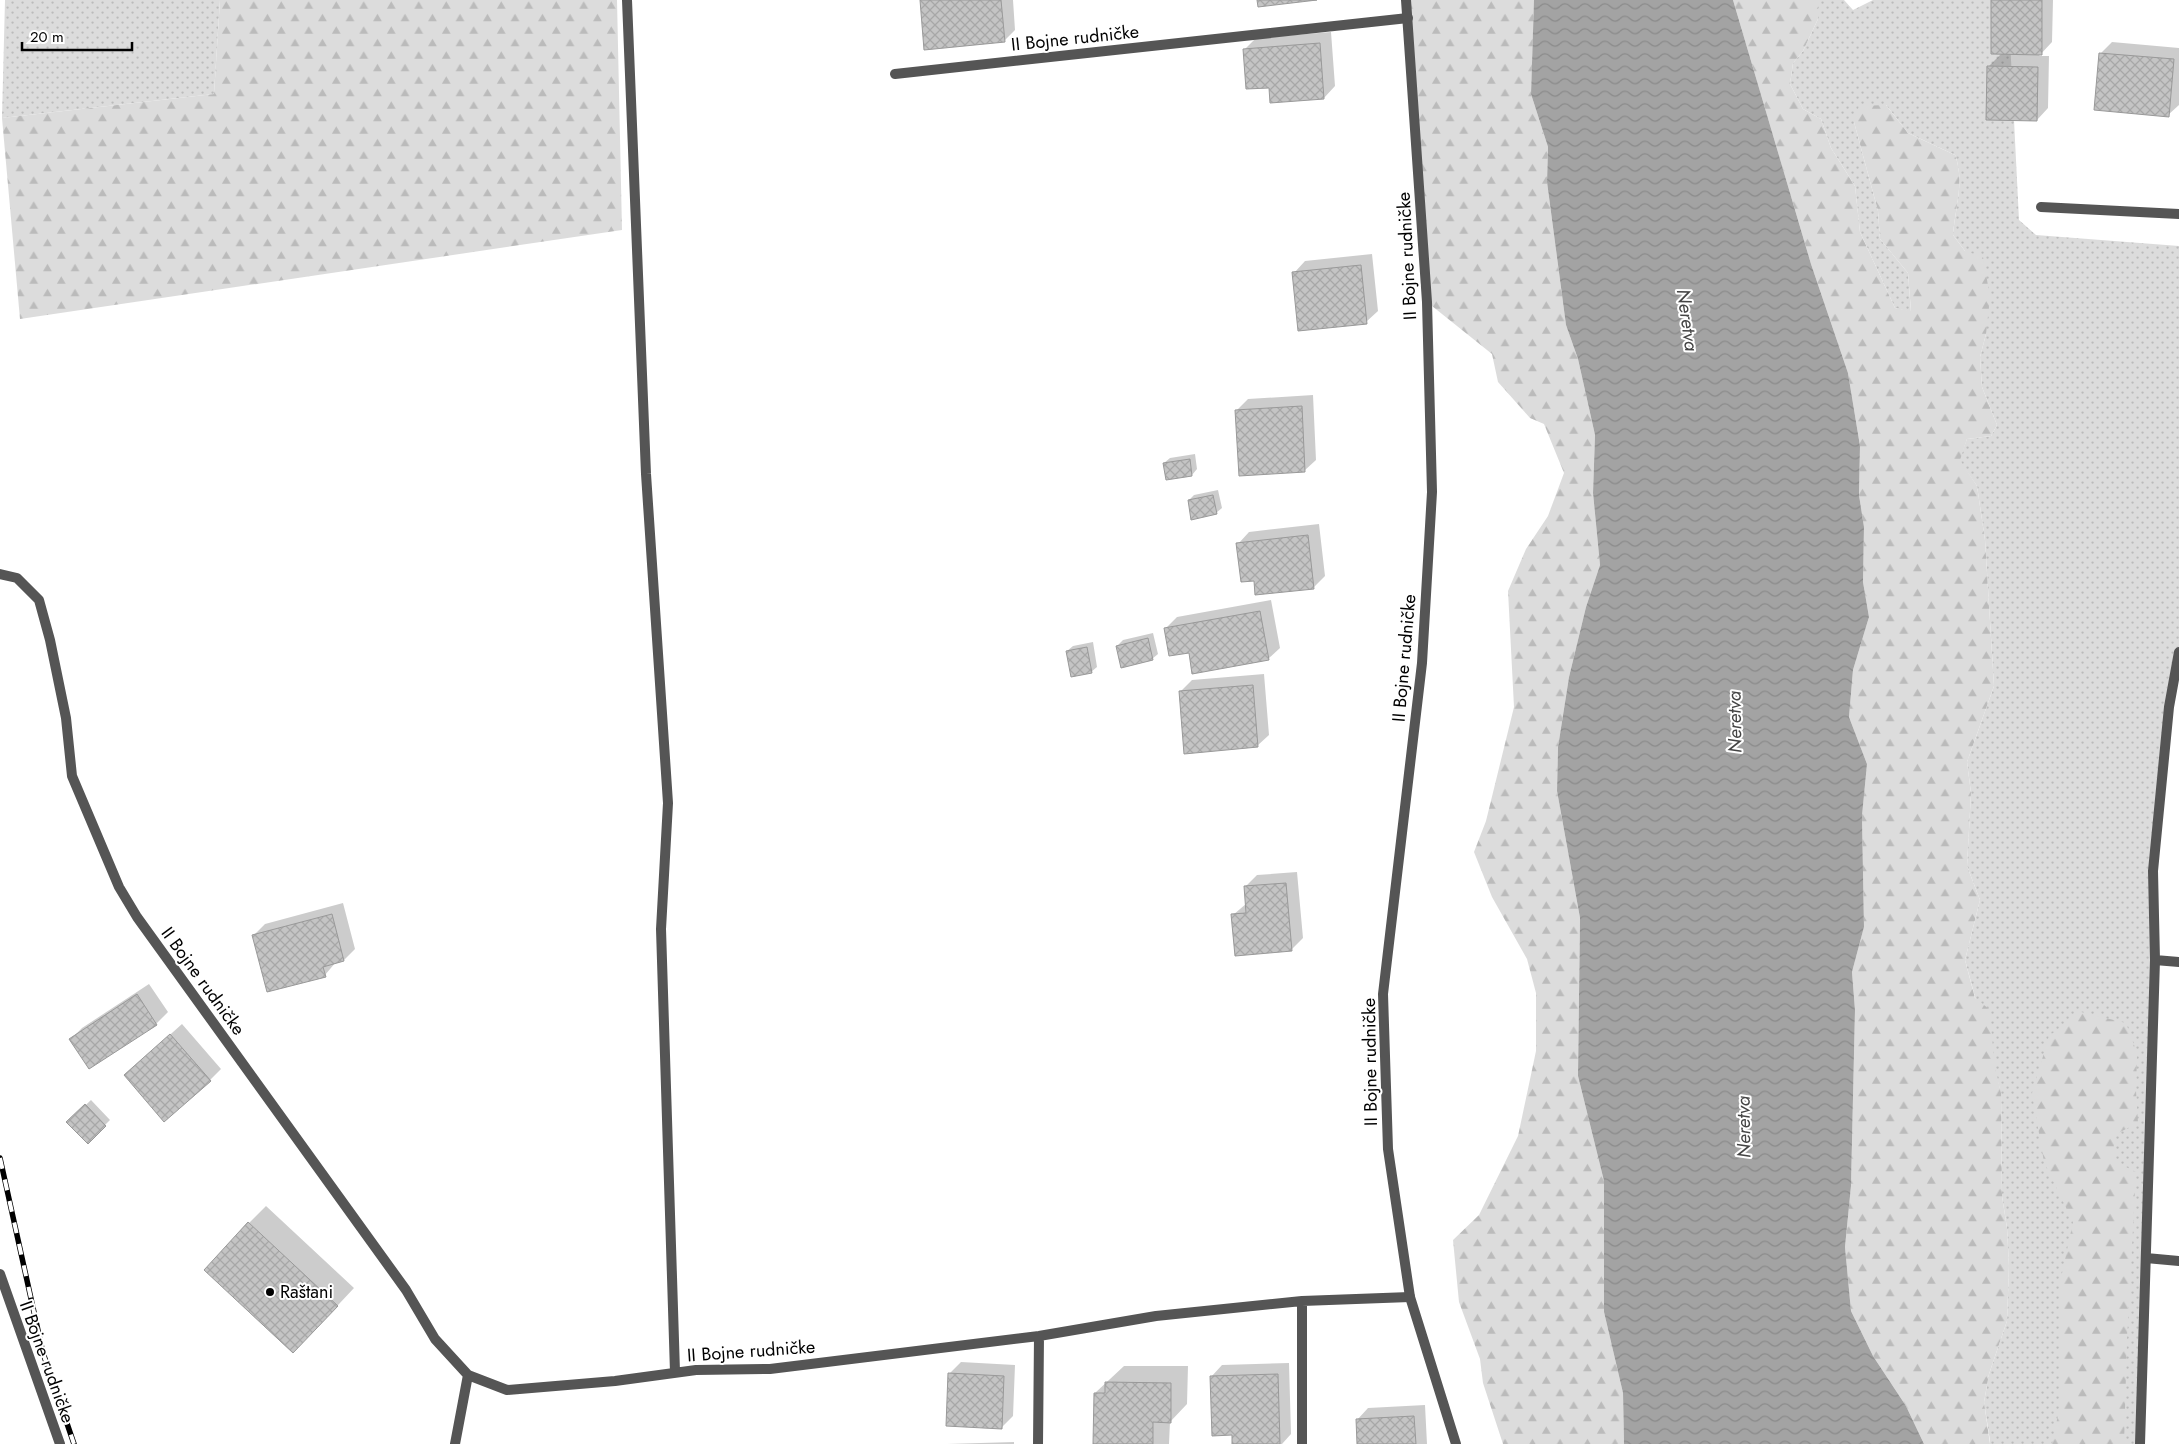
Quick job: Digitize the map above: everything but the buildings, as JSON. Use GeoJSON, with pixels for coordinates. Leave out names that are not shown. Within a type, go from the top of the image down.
{"type":"FeatureCollection","features":[{"type":"Feature","properties":{"kind":"street"},"geometry":{"type":"LineString","coordinates":[[627,0],[646,464],[668,803],[661,929],[675,1372]]}},
{"type":"Feature","properties":{"kind":"street","name":"II Bojne rudničke"},"geometry":{"type":"LineString","coordinates":[[1406,0],[1426,302],[1432,492],[1422,663],[1383,994],[1388,1149],[1410,1297],[1456,1444]]}},
{"type":"Feature","properties":{"kind":"street","name":"II Bojne rudničke"},"geometry":{"type":"LineString","coordinates":[[895,74],[1408,18]]}},
{"type":"Feature","properties":{"kind":"street"},"geometry":{"type":"LineString","coordinates":[[2041,207],[2179,214]]}},
{"type":"Feature","properties":{"kind":"street","name":"II Bojne rudničke"},"geometry":{"type":"LineString","coordinates":[[0,574],[17,578],[39,600],[50,640],[66,718],[72,776],[119,887],[137,917],[406,1290],[435,1339],[468,1375],[507,1390],[615,1381],[696,1370],[770,1369],[1038,1336],[1156,1316],[1302,1302],[1410,1297]]}},
{"type":"Feature","properties":{"kind":"street"},"geometry":{"type":"LineString","coordinates":[[2140,1444],[2155,960],[2153,871],[2169,707],[2179,652]]}},
{"type":"Feature","properties":{"kind":"street"},"geometry":{"type":"LineString","coordinates":[[2155,960],[2179,962]]}},
{"type":"Feature","properties":{"kind":"street"},"geometry":{"type":"LineString","coordinates":[[2146,1258],[2179,1262]]}},
{"type":"Feature","properties":{"kind":"street","name":"II Bojne rudničke"},"geometry":{"type":"LineString","coordinates":[[0,1274],[2,1292],[60,1444]]}},
{"type":"Feature","properties":{"kind":"street"},"geometry":{"type":"LineString","coordinates":[[1302,1302],[1302,1444]]}},
{"type":"Feature","properties":{"kind":"street"},"geometry":{"type":"LineString","coordinates":[[1038,1336],[1038,1444]]}},
{"type":"Feature","properties":{"kind":"street"},"geometry":{"type":"LineString","coordinates":[[456,1444],[468,1375]]}},
{"type":"Feature","properties":{"kind":"green space"},"geometry":{"type":"Polygon","coordinates":[[[5,0],[220,0],[214,94],[2,118],[5,0]]]}},
{"type":"Feature","properties":{"kind":"green space"},"geometry":{"type":"Polygon","coordinates":[[[220,0],[617,0],[622,230],[20,319],[2,118],[214,94],[220,0]]]}},
{"type":"Feature","properties":{"kind":"green space"},"geometry":{"type":"Polygon","coordinates":[[[1406,0],[1534,0],[1531,94],[1548,147],[1547,182],[1566,325],[1578,359],[1595,435],[1593,493],[1600,565],[1586,607],[1569,677],[1558,747],[1557,791],[1580,918],[1578,1076],[1604,1181],[1604,1312],[1623,1393],[1624,1444],[1503,1444],[1483,1383],[1480,1359],[1459,1302],[1453,1240],[1479,1215],[1518,1136],[1536,1051],[1536,993],[1527,959],[1492,897],[1474,852],[1486,821],[1514,707],[1508,591],[1526,549],[1548,516],[1564,473],[1544,424],[1530,418],[1498,382],[1492,354],[1427,302],[1406,0]]]}},
{"type":"Feature","properties":{"kind":"green space"},"geometry":{"type":"Polygon","coordinates":[[[1733,0],[1818,0],[1818,19],[1803,51],[1793,63],[1790,84],[1803,109],[1821,119],[1831,148],[1855,186],[1860,232],[1895,308],[1911,311],[1908,273],[1880,239],[1878,211],[1854,122],[1859,106],[1886,105],[1908,133],[1955,155],[1958,165],[1959,185],[1953,235],[1965,251],[1983,257],[1990,297],[1986,334],[1980,357],[1982,387],[1997,425],[1991,436],[1967,439],[1960,460],[1977,486],[1985,540],[1994,686],[1967,762],[1971,793],[1967,866],[1980,900],[1965,960],[1975,998],[1989,1009],[1995,1067],[2001,1093],[2002,1196],[2007,1228],[2009,1266],[2007,1321],[1989,1374],[1984,1402],[1990,1444],[1924,1444],[1906,1406],[1873,1356],[1851,1311],[1845,1247],[1851,1186],[1855,1010],[1852,972],[1864,927],[1862,816],[1867,764],[1849,717],[1853,670],[1869,617],[1863,582],[1864,527],[1859,495],[1860,446],[1848,373],[1811,264],[1733,0]]]}},
{"type":"Feature","properties":{"kind":"green space"},"geometry":{"type":"Polygon","coordinates":[[[1818,0],[1844,0],[1853,10],[1873,0],[2008,0],[2019,220],[2036,235],[2179,246],[2179,652],[2153,871],[2140,1444],[1990,1444],[1984,1402],[1989,1374],[2007,1321],[2009,1266],[2007,1228],[2002,1196],[2001,1093],[1965,960],[1980,900],[1967,866],[1971,793],[1967,762],[1994,686],[1985,540],[1977,486],[1959,460],[1967,439],[1991,436],[1997,425],[1982,387],[1980,357],[1986,334],[1965,251],[1953,235],[1959,185],[1958,165],[1955,155],[1908,133],[1886,105],[1854,122],[1878,211],[1880,239],[1908,273],[1911,312],[1895,308],[1860,232],[1855,186],[1831,148],[1821,119],[1803,109],[1790,84],[1793,63],[1803,51],[1818,19],[1818,0]]]}},
{"type":"Feature","properties":{"kind":"green space"},"geometry":{"type":"Polygon","coordinates":[[[2081,1012],[2126,1023],[2137,1053],[2136,1091],[2138,1123],[2114,1135],[2114,1161],[2136,1172],[2127,1339],[2124,1444],[2052,1444],[2060,1405],[2061,1278],[2073,1222],[2044,1162],[2032,1093],[2049,1036],[2081,1012]]]}},
{"type":"Feature","properties":{"kind":"water","name":"Neretva"},"geometry":{"type":"Polygon","coordinates":[[[1534,0],[1733,0],[1811,264],[1848,373],[1860,446],[1859,495],[1864,527],[1863,582],[1869,617],[1853,670],[1849,717],[1867,764],[1862,816],[1864,927],[1852,972],[1855,1010],[1851,1186],[1845,1247],[1851,1311],[1873,1356],[1906,1406],[1924,1444],[1624,1444],[1623,1393],[1604,1312],[1604,1181],[1578,1076],[1580,918],[1557,791],[1558,747],[1569,677],[1586,607],[1600,565],[1593,493],[1595,435],[1578,359],[1566,325],[1547,182],[1548,147],[1531,94],[1534,0]]]}},
{"type":"Feature","properties":{"kind":"railway"},"geometry":{"type":"LineString","coordinates":[[0,1158],[43,1353],[74,1444]]}},
{"type":"Feature","properties":{"kind":"place","name":"Raštani"},"geometry":{"type":"Point","coordinates":[270,1292]}}]}
